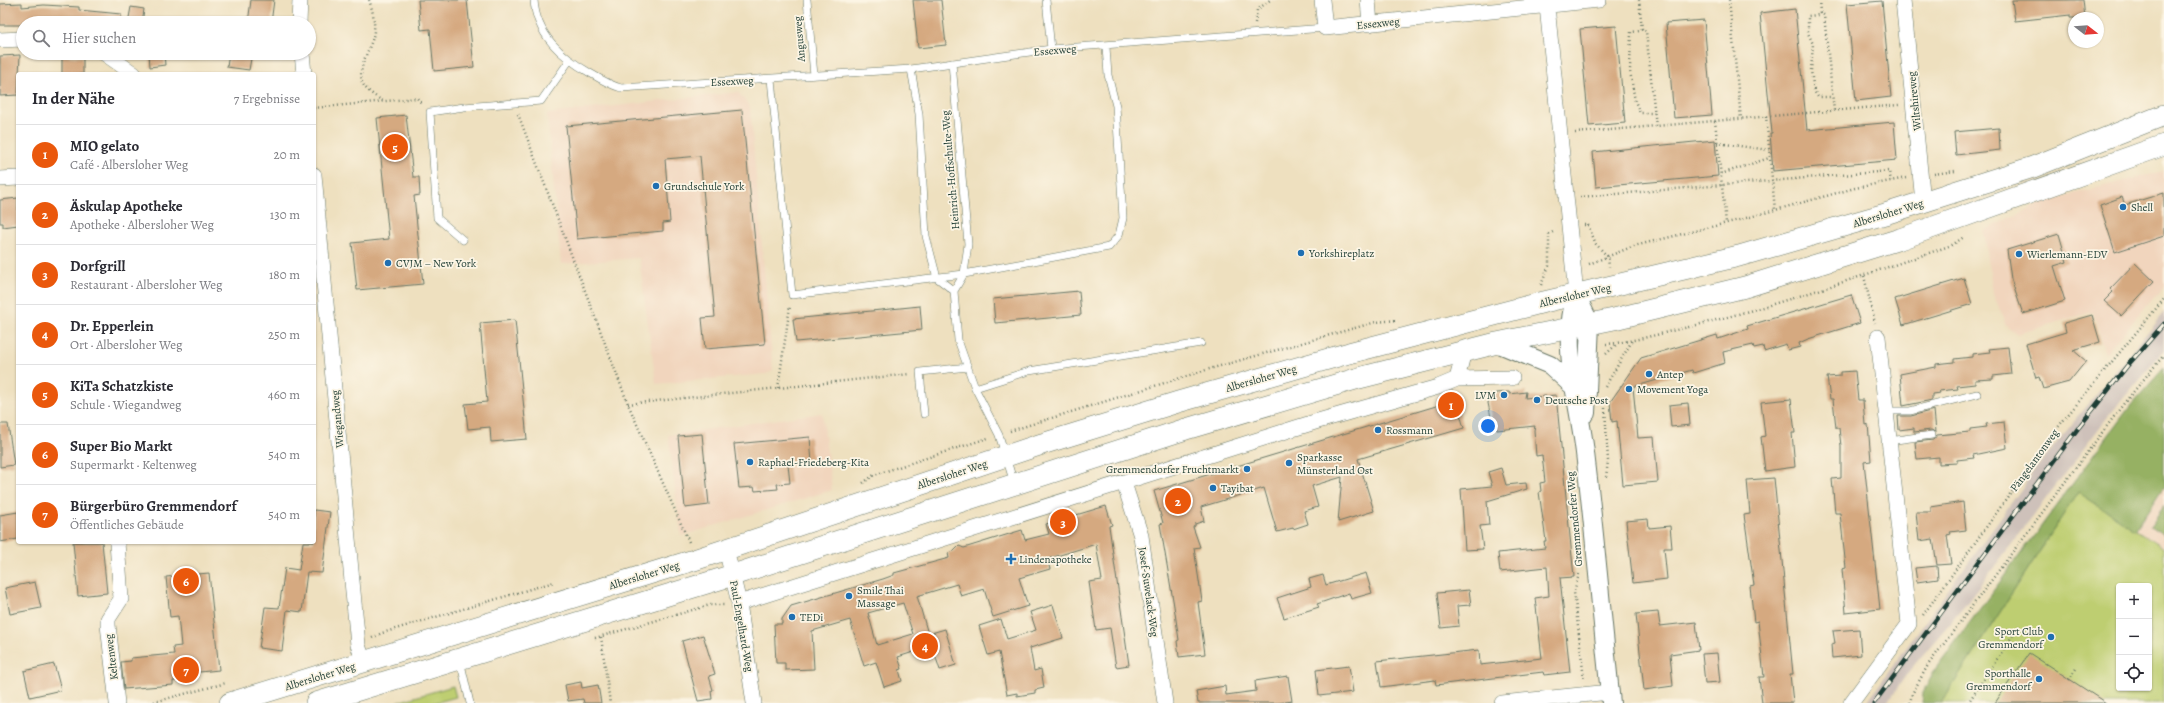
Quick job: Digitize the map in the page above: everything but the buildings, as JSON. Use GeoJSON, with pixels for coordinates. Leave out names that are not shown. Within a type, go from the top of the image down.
{"type":"FeatureCollection","features":[{"type":"Feature","properties":{"kind":"main road","name":"Albersloher Weg"},"geometry":{"type":"LineString","coordinates":[[230,703],[364,663],[726,549],[1005,457],[1178,402],[1304,366],[1576,295],[1739,256],[1923,202],[2033,167],[2164,115]]}},
{"type":"Feature","properties":{"kind":"main road"},"geometry":{"type":"LineString","coordinates":[[316,703],[338,700],[372,686],[459,658],[733,575],[1014,484],[1351,380],[1497,343],[1590,324],[1726,292],[1826,262],[1900,239],[2164,146]]}},
{"type":"Feature","properties":{"kind":"main road","name":"Albersloher Weg"},"geometry":{"type":"LineString","coordinates":[[364,663],[372,686]]}},
{"type":"Feature","properties":{"kind":"street"},"geometry":{"type":"LineString","coordinates":[[299,16],[300,0]]}},
{"type":"Feature","properties":{"kind":"street"},"geometry":{"type":"LineString","coordinates":[[1322,0],[1325,28]]}},
{"type":"Feature","properties":{"kind":"street"},"geometry":{"type":"LineString","coordinates":[[1368,0],[1370,24]]}},
{"type":"Feature","properties":{"kind":"street","name":"Essexweg"},"geometry":{"type":"LineString","coordinates":[[1325,28],[1599,0]]}},
{"type":"Feature","properties":{"kind":"street","name":"Wiltshireweg"},"geometry":{"type":"LineString","coordinates":[[1903,0],[1923,202]]}},
{"type":"Feature","properties":{"kind":"street"},"geometry":{"type":"LineString","coordinates":[[1547,6],[1568,197],[1576,295]]}},
{"type":"Feature","properties":{"kind":"street"},"geometry":{"type":"LineString","coordinates":[[0,40],[16,39]]}},
{"type":"Feature","properties":{"kind":"street"},"geometry":{"type":"LineString","coordinates":[[114,60],[131,72]]}},
{"type":"Feature","properties":{"kind":"street"},"geometry":{"type":"LineString","coordinates":[[303,60],[304,72]]}},
{"type":"Feature","properties":{"kind":"street"},"geometry":{"type":"LineString","coordinates":[[0,179],[16,178]]}},
{"type":"Feature","properties":{"kind":"street","name":"Wiegandweg"},"geometry":{"type":"LineString","coordinates":[[316,196],[358,645],[364,663]]}},
{"type":"Feature","properties":{"kind":"street","name":"Gremmendorfer Weg"},"geometry":{"type":"LineString","coordinates":[[1576,295],[1590,324],[1585,451]]}},
{"type":"Feature","properties":{"kind":"street","name":"Gremmendorfer Weg"},"geometry":{"type":"LineString","coordinates":[[1576,295],[1569,328],[1574,386],[1585,451],[1610,698]]}},
{"type":"Feature","properties":{"kind":"street"},"geometry":{"type":"LineString","coordinates":[[1851,703],[1909,624],[1878,337]]}},
{"type":"Feature","properties":{"kind":"street"},"geometry":{"type":"LineString","coordinates":[[1497,343],[1550,365],[1574,386]]}},
{"type":"Feature","properties":{"kind":"street"},"geometry":{"type":"LineString","coordinates":[[1457,379],[1464,351]]}},
{"type":"Feature","properties":{"kind":"street"},"geometry":{"type":"LineString","coordinates":[[739,603],[1318,421],[1438,387],[1457,379],[1512,378]]}},
{"type":"Feature","properties":{"kind":"street","name":"Josef-Suwelack-Weg"},"geometry":{"type":"LineString","coordinates":[[1124,483],[1141,536],[1165,703]]}},
{"type":"Feature","properties":{"kind":"street","name":"Keltenweg"},"geometry":{"type":"LineString","coordinates":[[117,544],[121,599],[108,618],[117,703]]}},
{"type":"Feature","properties":{"kind":"street","name":"Paul-Engelhard-Weg"},"geometry":{"type":"LineString","coordinates":[[726,549],[739,603],[754,703]]}},
{"type":"Feature","properties":{"kind":"street"},"geometry":{"type":"LineString","coordinates":[[1502,703],[1590,694],[1610,698]]}},
{"type":"Feature","properties":{"kind":"lane","name":"Essexweg"},"geometry":{"type":"LineString","coordinates":[[534,0],[534,9],[540,27],[555,48],[569,62],[612,86],[621,88],[911,69],[1051,50],[1106,47],[1325,28]]}},
{"type":"Feature","properties":{"kind":"lane","name":"Angusweg"},"geometry":{"type":"LineString","coordinates":[[807,0],[814,76]]}},
{"type":"Feature","properties":{"kind":"lane"},"geometry":{"type":"LineString","coordinates":[[1046,0],[1051,50]]}},
{"type":"Feature","properties":{"kind":"lane"},"geometry":{"type":"LineString","coordinates":[[771,79],[792,295],[964,274],[1109,247],[1120,235],[1124,218],[1116,106],[1108,75],[1106,47]]}},
{"type":"Feature","properties":{"kind":"lane"},"geometry":{"type":"LineString","coordinates":[[463,240],[437,218],[430,112],[541,101],[569,62]]}},
{"type":"Feature","properties":{"kind":"lane","name":"Heinrich-Hoffschulte-Weg"},"geometry":{"type":"LineString","coordinates":[[952,63],[968,244],[964,274]]}},
{"type":"Feature","properties":{"kind":"lane"},"geometry":{"type":"LineString","coordinates":[[911,69],[919,114],[926,236],[937,278],[954,291]]}},
{"type":"Feature","properties":{"kind":"lane"},"geometry":{"type":"LineString","coordinates":[[964,274],[954,291],[958,340],[975,388],[999,435],[1014,484]]}},
{"type":"Feature","properties":{"kind":"lane"},"geometry":{"type":"LineString","coordinates":[[975,388],[1029,371],[1201,343]]}},
{"type":"Feature","properties":{"kind":"lane"},"geometry":{"type":"LineString","coordinates":[[924,414],[920,372],[968,366]]}},
{"type":"Feature","properties":{"kind":"lane"},"geometry":{"type":"LineString","coordinates":[[1886,411],[1922,409],[1977,394]]}},
{"type":"Feature","properties":{"kind":"lane"},"geometry":{"type":"LineString","coordinates":[[1889,441],[1932,435]]}},
{"type":"Feature","properties":{"kind":"lane"},"geometry":{"type":"LineString","coordinates":[[459,658],[470,703]]}},
{"type":"Feature","properties":{"kind":"path"},"geometry":{"type":"LineString","coordinates":[[369,0],[375,27],[373,38],[362,65],[362,83],[372,94],[383,101]]}},
{"type":"Feature","properties":{"kind":"path"},"geometry":{"type":"LineString","coordinates":[[1254,34],[1257,10],[1270,0]]}},
{"type":"Feature","properties":{"kind":"path"},"geometry":{"type":"LineString","coordinates":[[1639,0],[1642,29],[1646,31],[1656,126]]}},
{"type":"Feature","properties":{"kind":"path"},"geometry":{"type":"LineString","coordinates":[[1729,0],[1741,119]]}},
{"type":"Feature","properties":{"kind":"path"},"geometry":{"type":"LineString","coordinates":[[1818,0],[1820,12],[1824,15],[1834,110]]}},
{"type":"Feature","properties":{"kind":"path"},"geometry":{"type":"LineString","coordinates":[[1820,12],[1818,15],[1808,16],[1808,33],[1813,44],[1810,63],[1813,84],[1818,97],[1832,97]]}},
{"type":"Feature","properties":{"kind":"path"},"geometry":{"type":"LineString","coordinates":[[1642,29],[1640,31],[1631,32],[1631,78],[1636,107],[1640,113],[1654,113]]}},
{"type":"Feature","properties":{"kind":"path"},"geometry":{"type":"LineString","coordinates":[[316,108],[417,98],[430,112]]}},
{"type":"Feature","properties":{"kind":"path"},"geometry":{"type":"LineString","coordinates":[[514,103],[628,404],[689,542]]}},
{"type":"Feature","properties":{"kind":"path"},"geometry":{"type":"LineString","coordinates":[[1561,134],[1914,103]]}},
{"type":"Feature","properties":{"kind":"path"},"geometry":{"type":"LineString","coordinates":[[1766,116],[1771,181],[1775,210]]}},
{"type":"Feature","properties":{"kind":"path"},"geometry":{"type":"LineString","coordinates":[[1715,121],[1726,223]]}},
{"type":"Feature","properties":{"kind":"path"},"geometry":{"type":"LineString","coordinates":[[1718,143],[1769,150]]}},
{"type":"Feature","properties":{"kind":"path"},"geometry":{"type":"LineString","coordinates":[[1721,174],[1769,158]]}},
{"type":"Feature","properties":{"kind":"path"},"geometry":{"type":"LineString","coordinates":[[1568,197],[1588,197],[1889,171],[1891,181]]}},
{"type":"Feature","properties":{"kind":"path"},"geometry":{"type":"LineString","coordinates":[[1570,223],[1588,225],[1596,244],[1608,257],[1634,246],[1726,223],[1854,188],[1958,171]]}},
{"type":"Feature","properties":{"kind":"path"},"geometry":{"type":"LineString","coordinates":[[1864,276],[1878,337]]}},
{"type":"Feature","properties":{"kind":"path"},"geometry":{"type":"LineString","coordinates":[[778,388],[792,295]]}},
{"type":"Feature","properties":{"kind":"path","name":"Pängelantonweg"},"geometry":{"type":"LineString","coordinates":[[1909,624],[1923,616],[2062,422],[2164,299]]}},
{"type":"Feature","properties":{"kind":"path"},"geometry":{"type":"LineString","coordinates":[[1604,390],[1632,341]]}},
{"type":"Feature","properties":{"kind":"path"},"geometry":{"type":"LineString","coordinates":[[1910,703],[1912,694],[1928,665],[2125,402],[2164,355]]}},
{"type":"Feature","properties":{"kind":"path"},"geometry":{"type":"LineString","coordinates":[[628,404],[920,372]]}},
{"type":"Feature","properties":{"kind":"path","name":"Gremmendorfer Weg"},"geometry":{"type":"LineString","coordinates":[[1579,567],[1580,575],[1574,592],[1583,678],[1590,694]]}},
{"type":"Feature","properties":{"kind":"path"},"geometry":{"type":"LineString","coordinates":[[1968,703],[2019,626]]}},
{"type":"Feature","properties":{"kind":"path"},"geometry":{"type":"LineString","coordinates":[[601,638],[610,703]]}},
{"type":"Feature","properties":{"kind":"path"},"geometry":{"type":"LineString","coordinates":[[2070,680],[2077,667]]}},
{"type":"Feature","properties":{"kind":"shaded area","name":"Grundschule York"},"geometry":{"type":"Polygon","coordinates":[[[738,92],[750,107],[773,371],[766,374],[656,384],[639,258],[561,264],[547,114],[738,92]]]}},
{"type":"Feature","properties":{"kind":"shaded area"},"geometry":{"type":"Polygon","coordinates":[[[2164,171],[2164,286],[2105,354],[2093,312],[2017,334],[2006,325],[1993,293],[1984,231],[2045,201],[2164,171]]]}},
{"type":"Feature","properties":{"kind":"shaded area"},"geometry":{"type":"Polygon","coordinates":[[[2164,312],[2164,350],[2106,419],[1967,603],[1909,671],[1887,703],[1866,703],[2041,462],[2164,312]]]}},
{"type":"Feature","properties":{"kind":"shaded area","name":"Raphael-Friedeberg-Kita"},"geometry":{"type":"Polygon","coordinates":[[[822,413],[832,490],[681,536],[668,435],[822,413]]]}},
{"type":"Feature","properties":{"kind":"shaded area"},"geometry":{"type":"Polygon","coordinates":[[[2164,486],[2164,548],[2135,530],[2164,486]]]}},
{"type":"Feature","properties":{"kind":"green space"},"geometry":{"type":"Polygon","coordinates":[[[2164,368],[2164,486],[2135,530],[2078,492],[1941,703],[1922,703],[1923,693],[1936,668],[2131,405],[2164,368]]]}},
{"type":"Feature","properties":{"kind":"green space","name":"Sport Club Gremmendorf"},"geometry":{"type":"Polygon","coordinates":[[[2078,492],[2164,548],[2164,703],[1941,703],[2078,492]]]}},
{"type":"Feature","properties":{"kind":"green space"},"geometry":{"type":"Polygon","coordinates":[[[2164,506],[2164,535],[2150,526],[2164,506]]]}},
{"type":"Feature","properties":{"kind":"green space"},"geometry":{"type":"Polygon","coordinates":[[[453,686],[456,697],[434,703],[394,703],[453,686]]]}},
{"type":"Feature","properties":{"kind":"railway"},"geometry":{"type":"LineString","coordinates":[[1874,703],[2079,427],[2127,366],[2164,324]]}},
{"type":"Feature","properties":{"kind":"place","name":"KiTa Schatzkiste"},"geometry":{"type":"Point","coordinates":[395,147]}},
{"type":"Feature","properties":{"kind":"place","name":"Grundschule York"},"geometry":{"type":"Point","coordinates":[656,186]}},
{"type":"Feature","properties":{"kind":"place","name":"Shell"},"geometry":{"type":"Point","coordinates":[2123,207]}},
{"type":"Feature","properties":{"kind":"place","name":"Yorkshireplatz"},"geometry":{"type":"Point","coordinates":[1301,253]}},
{"type":"Feature","properties":{"kind":"place","name":"Wierlemann-EDV"},"geometry":{"type":"Point","coordinates":[2019,254]}},
{"type":"Feature","properties":{"kind":"place","name":"CVJM – New York"},"geometry":{"type":"Point","coordinates":[388,263]}},
{"type":"Feature","properties":{"kind":"place","name":"Antep"},"geometry":{"type":"Point","coordinates":[1649,374]}},
{"type":"Feature","properties":{"kind":"place","name":"Movement Yoga"},"geometry":{"type":"Point","coordinates":[1629,389]}},
{"type":"Feature","properties":{"kind":"place","name":"LVM"},"geometry":{"type":"Point","coordinates":[1504,395]}},
{"type":"Feature","properties":{"kind":"place","name":"Deutsche Post"},"geometry":{"type":"Point","coordinates":[1537,400]}},
{"type":"Feature","properties":{"kind":"place","name":"MIO gelato"},"geometry":{"type":"Point","coordinates":[1451,405]}},
{"type":"Feature","properties":{"kind":"place","name":"Rossmann"},"geometry":{"type":"Point","coordinates":[1378,430]}},
{"type":"Feature","properties":{"kind":"place","name":"Raphael-Friedeberg-Kita"},"geometry":{"type":"Point","coordinates":[750,462]}},
{"type":"Feature","properties":{"kind":"place","name":"Sparkasse Münsterland Ost"},"geometry":{"type":"Point","coordinates":[1289,463]}},
{"type":"Feature","properties":{"kind":"place","name":"Gremmendorfer Fruchtmarkt"},"geometry":{"type":"Point","coordinates":[1247,469]}},
{"type":"Feature","properties":{"kind":"place","name":"Tayibat"},"geometry":{"type":"Point","coordinates":[1213,488]}},
{"type":"Feature","properties":{"kind":"place","name":"Äskulap Apotheke"},"geometry":{"type":"Point","coordinates":[1178,501]}},
{"type":"Feature","properties":{"kind":"place","name":"Dorfgrill"},"geometry":{"type":"Point","coordinates":[1063,522]}},
{"type":"Feature","properties":{"kind":"place","name":"Lindenapotheke"},"geometry":{"type":"Point","coordinates":[1011,559]}},
{"type":"Feature","properties":{"kind":"place","name":"Super Bio Markt"},"geometry":{"type":"Point","coordinates":[186,581]}},
{"type":"Feature","properties":{"kind":"place","name":"Smile Thai Massage"},"geometry":{"type":"Point","coordinates":[849,596]}},
{"type":"Feature","properties":{"kind":"place","name":"TEDi"},"geometry":{"type":"Point","coordinates":[792,617]}},
{"type":"Feature","properties":{"kind":"place","name":"Sport Club Gremmendorf"},"geometry":{"type":"Point","coordinates":[2051,637]}},
{"type":"Feature","properties":{"kind":"place","name":"Dr. Epperlein"},"geometry":{"type":"Point","coordinates":[925,646]}},
{"type":"Feature","properties":{"kind":"place","name":"Bürgerbüro Gremmendorf"},"geometry":{"type":"Point","coordinates":[186,670]}},
{"type":"Feature","properties":{"kind":"place","name":"Sporthalle Gremmendorf"},"geometry":{"type":"Point","coordinates":[2039,679]}}]}
